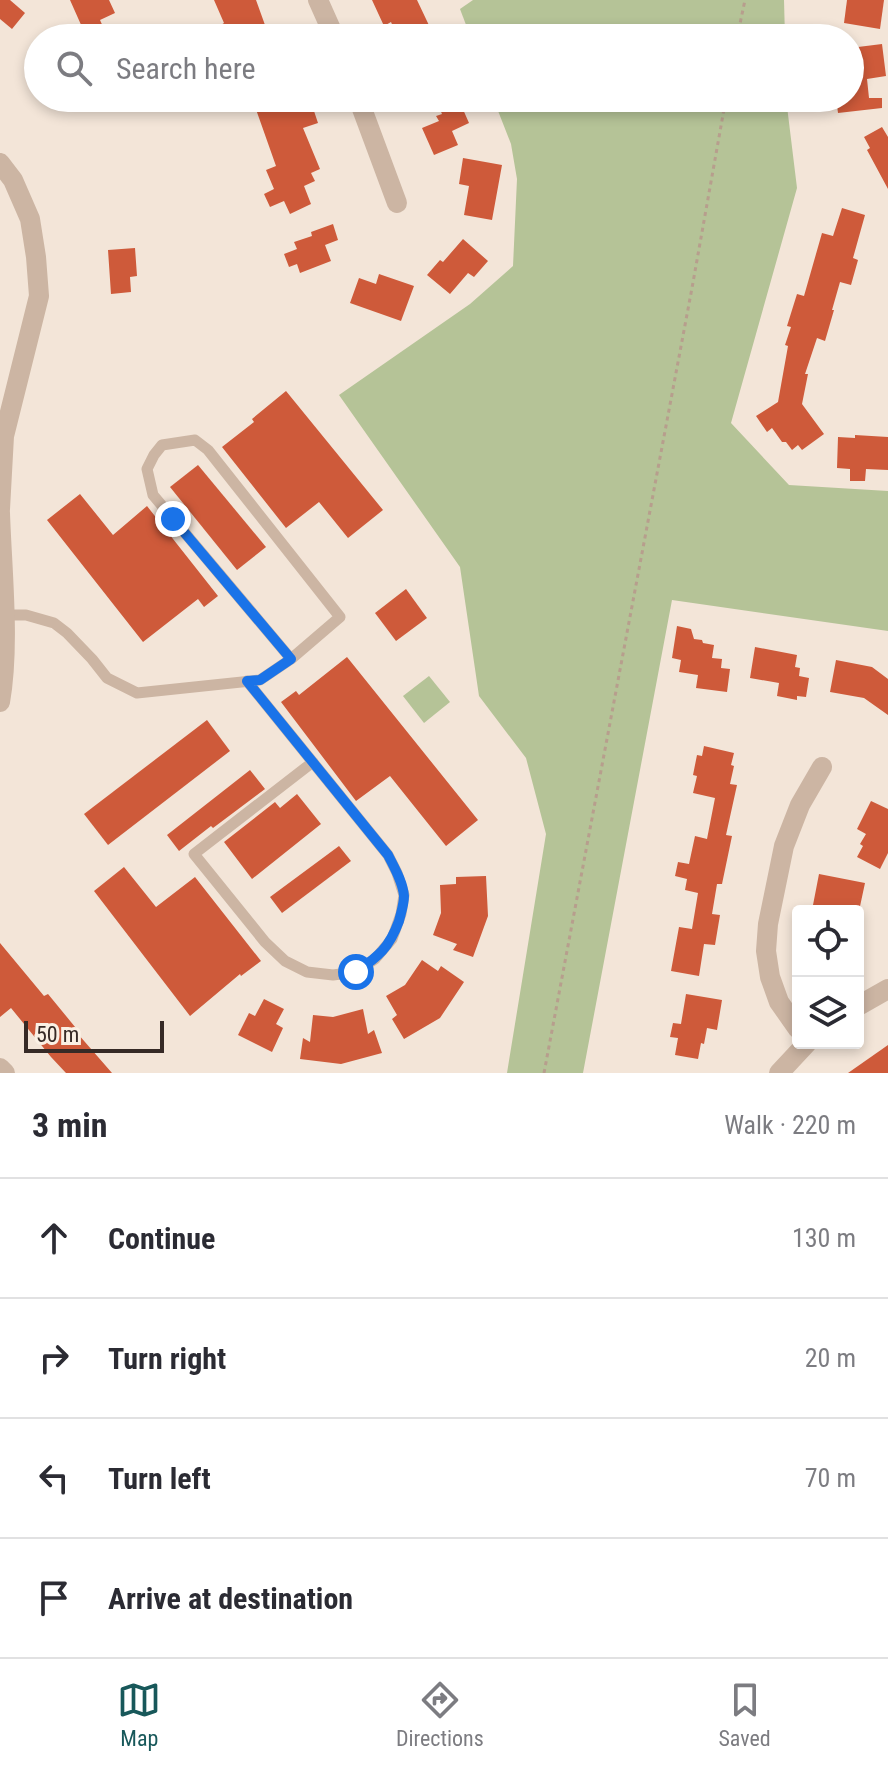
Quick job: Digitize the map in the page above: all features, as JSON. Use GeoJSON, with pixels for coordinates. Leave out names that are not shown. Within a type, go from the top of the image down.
{"type":"FeatureCollection","features":[{"type":"Feature","properties":{"kind":"street"},"geometry":{"type":"LineString","coordinates":[[318,0],[329,24]]}},
{"type":"Feature","properties":{"kind":"street"},"geometry":{"type":"LineString","coordinates":[[363,112],[397,203]]}},
{"type":"Feature","properties":{"kind":"street"},"geometry":{"type":"LineString","coordinates":[[0,163],[13,180],[30,219],[39,296],[4,436],[0,479],[4,615],[0,702]]}},
{"type":"Feature","properties":{"kind":"street"},"geometry":{"type":"LineString","coordinates":[[792,1020],[779,1002],[770,977],[767,937],[784,846],[800,805],[822,767]]}},
{"type":"Feature","properties":{"kind":"street"},"geometry":{"type":"LineString","coordinates":[[864,1003],[888,989]]}},
{"type":"Feature","properties":{"kind":"street"},"geometry":{"type":"LineString","coordinates":[[779,1073],[801,1049]]}},
{"type":"Feature","properties":{"kind":"street"},"geometry":{"type":"LineString","coordinates":[[0,1068],[5,1073]]}},
{"type":"Feature","properties":{"kind":"lane"},"geometry":{"type":"LineString","coordinates":[[4,615],[26,615],[54,623],[67,633],[107,678],[137,693],[260,680],[291,659],[340,617],[208,450],[195,440],[162,445],[154,455],[147,469],[153,495],[291,659]]}},
{"type":"Feature","properties":{"kind":"lane"},"geometry":{"type":"LineString","coordinates":[[247,681],[313,762],[388,855],[397,873],[404,895],[392,939],[375,959],[356,972],[333,975],[307,972],[285,961],[257,933],[194,854],[313,762]]}},
{"type":"Feature","properties":{"kind":"path"},"geometry":{"type":"LineString","coordinates":[[740,24],[745,0]]}},
{"type":"Feature","properties":{"kind":"path"},"geometry":{"type":"LineString","coordinates":[[544,1073],[723,112]]}},
{"type":"Feature","properties":{"kind":"green space"},"geometry":{"type":"Polygon","coordinates":[[[473,0],[784,0],[785,24],[466,24],[460,9],[473,0]]]}},
{"type":"Feature","properties":{"kind":"green space"},"geometry":{"type":"Polygon","coordinates":[[[498,112],[788,112],[797,188],[731,423],[789,485],[888,491],[888,631],[672,600],[583,1073],[507,1073],[546,834],[526,758],[479,696],[460,567],[339,395],[470,304],[513,266],[517,179],[511,144],[498,112]]]}},
{"type":"Feature","properties":{"kind":"green space"},"geometry":{"type":"Polygon","coordinates":[[[429,676],[450,702],[424,723],[403,696],[429,676]]]}},
{"type":"Feature","properties":{"kind":"building"},"geometry":{"type":"Polygon","coordinates":[[[0,0],[10,0],[25,13],[12,29],[0,19],[0,0]]]}},
{"type":"Feature","properties":{"kind":"building"},"geometry":{"type":"Polygon","coordinates":[[[70,0],[109,0],[115,13],[100,20],[102,24],[81,24],[70,0]]]}},
{"type":"Feature","properties":{"kind":"building"},"geometry":{"type":"Polygon","coordinates":[[[214,0],[256,0],[265,24],[222,24],[214,0]]]}},
{"type":"Feature","properties":{"kind":"building"},"geometry":{"type":"Polygon","coordinates":[[[372,0],[417,0],[428,24],[391,22],[383,24],[372,0]]]}},
{"type":"Feature","properties":{"kind":"building"},"geometry":{"type":"Polygon","coordinates":[[[847,0],[884,0],[880,29],[844,23],[847,0]]]}},
{"type":"Feature","properties":{"kind":"building"},"geometry":{"type":"Polygon","coordinates":[[[882,44],[886,76],[867,79],[869,98],[882,98],[882,108],[864,110],[864,46],[882,44]]]}},
{"type":"Feature","properties":{"kind":"building"},"geometry":{"type":"Polygon","coordinates":[[[257,112],[314,112],[318,123],[303,128],[320,169],[311,173],[315,181],[304,186],[311,204],[290,214],[284,201],[270,207],[264,194],[274,189],[266,170],[276,166],[257,112]]]}},
{"type":"Feature","properties":{"kind":"building"},"geometry":{"type":"Polygon","coordinates":[[[464,112],[469,123],[452,131],[458,145],[434,155],[422,128],[439,121],[436,116],[464,112]]]}},
{"type":"Feature","properties":{"kind":"building"},"geometry":{"type":"Polygon","coordinates":[[[882,127],[888,137],[888,189],[867,150],[870,148],[864,137],[882,127]]]}},
{"type":"Feature","properties":{"kind":"building"},"geometry":{"type":"Polygon","coordinates":[[[463,158],[502,165],[492,220],[464,215],[469,186],[459,184],[463,158]]]}},
{"type":"Feature","properties":{"kind":"building"},"geometry":{"type":"Polygon","coordinates":[[[842,208],[865,215],[853,258],[858,260],[851,285],[840,282],[825,341],[817,338],[805,374],[808,374],[802,404],[824,434],[802,450],[798,445],[792,450],[772,428],[767,432],[756,416],[778,402],[788,346],[785,345],[791,327],[787,326],[797,294],[804,296],[822,233],[833,236],[842,208]]]}},
{"type":"Feature","properties":{"kind":"building"},"geometry":{"type":"Polygon","coordinates":[[[333,224],[338,240],[325,245],[331,261],[300,273],[297,264],[289,267],[284,254],[297,249],[294,242],[333,224]]]}},
{"type":"Feature","properties":{"kind":"building"},"geometry":{"type":"Polygon","coordinates":[[[463,239],[488,261],[474,277],[468,273],[450,294],[427,275],[463,239]]]}},
{"type":"Feature","properties":{"kind":"building"},"geometry":{"type":"Polygon","coordinates":[[[135,248],[137,276],[130,277],[131,292],[111,294],[108,250],[135,248]]]}},
{"type":"Feature","properties":{"kind":"building"},"geometry":{"type":"Polygon","coordinates":[[[379,274],[414,286],[401,321],[350,303],[359,278],[376,284],[379,274]]]}},
{"type":"Feature","properties":{"kind":"building"},"geometry":{"type":"Polygon","coordinates":[[[286,391],[383,510],[348,538],[319,502],[286,528],[222,447],[286,391]]]}},
{"type":"Feature","properties":{"kind":"building"},"geometry":{"type":"Polygon","coordinates":[[[855,435],[888,437],[888,470],[866,469],[865,481],[850,481],[850,469],[837,468],[838,437],[855,438],[855,435]]]}},
{"type":"Feature","properties":{"kind":"building"},"geometry":{"type":"Polygon","coordinates":[[[198,465],[266,547],[237,570],[170,487],[198,465]]]}},
{"type":"Feature","properties":{"kind":"building"},"geometry":{"type":"Polygon","coordinates":[[[80,494],[113,535],[147,506],[218,596],[204,607],[198,599],[143,642],[47,520],[80,494]]]}},
{"type":"Feature","properties":{"kind":"building"},"geometry":{"type":"Polygon","coordinates":[[[406,589],[427,618],[396,641],[375,613],[406,589]]]}},
{"type":"Feature","properties":{"kind":"building"},"geometry":{"type":"Polygon","coordinates":[[[677,626],[691,629],[694,639],[714,645],[712,658],[722,659],[721,668],[730,669],[727,692],[696,688],[698,675],[679,672],[681,660],[672,658],[677,626]]]}},
{"type":"Feature","properties":{"kind":"building"},"geometry":{"type":"Polygon","coordinates":[[[755,647],[797,655],[795,667],[800,668],[799,676],[809,678],[806,697],[797,696],[797,700],[777,696],[779,683],[750,678],[755,647]]]}},
{"type":"Feature","properties":{"kind":"building"},"geometry":{"type":"Polygon","coordinates":[[[347,657],[478,820],[446,846],[390,776],[356,801],[281,702],[296,691],[299,695],[347,657]]]}},
{"type":"Feature","properties":{"kind":"building"},"geometry":{"type":"Polygon","coordinates":[[[836,660],[872,667],[888,679],[888,715],[864,698],[830,692],[836,660]]]}},
{"type":"Feature","properties":{"kind":"building"},"geometry":{"type":"Polygon","coordinates":[[[207,720],[230,751],[108,845],[84,814],[207,720]]]}},
{"type":"Feature","properties":{"kind":"building"},"geometry":{"type":"Polygon","coordinates":[[[704,746],[734,753],[730,784],[737,785],[726,835],[732,836],[722,884],[717,884],[712,914],[720,915],[715,945],[704,944],[699,976],[671,971],[679,927],[692,929],[698,893],[685,890],[687,879],[675,876],[678,862],[689,864],[695,836],[707,839],[715,798],[693,793],[697,755],[702,756],[704,746]]]}},
{"type":"Feature","properties":{"kind":"building"},"geometry":{"type":"Polygon","coordinates":[[[250,770],[265,789],[179,851],[167,835],[250,770]]]}},
{"type":"Feature","properties":{"kind":"building"},"geometry":{"type":"Polygon","coordinates":[[[297,794],[321,824],[252,879],[224,842],[275,802],[280,808],[297,794]]]}},
{"type":"Feature","properties":{"kind":"building"},"geometry":{"type":"Polygon","coordinates":[[[871,801],[888,809],[888,853],[880,869],[857,857],[866,834],[857,829],[871,801]]]}},
{"type":"Feature","properties":{"kind":"building"},"geometry":{"type":"Polygon","coordinates":[[[339,846],[351,861],[282,913],[270,897],[339,846]]]}},
{"type":"Feature","properties":{"kind":"building"},"geometry":{"type":"Polygon","coordinates":[[[124,867],[156,907],[195,877],[261,961],[240,974],[190,1016],[94,891],[124,867]]]}},
{"type":"Feature","properties":{"kind":"building"},"geometry":{"type":"Polygon","coordinates":[[[819,874],[865,883],[860,905],[813,905],[819,874]]]}},
{"type":"Feature","properties":{"kind":"building"},"geometry":{"type":"Polygon","coordinates":[[[486,876],[488,916],[473,957],[453,950],[457,944],[433,935],[441,913],[440,885],[456,884],[456,877],[486,876]]]}},
{"type":"Feature","properties":{"kind":"building"},"geometry":{"type":"Polygon","coordinates":[[[0,943],[44,996],[48,994],[112,1073],[66,1073],[11,1008],[0,1017],[0,943]]]}},
{"type":"Feature","properties":{"kind":"building"},"geometry":{"type":"Polygon","coordinates":[[[422,960],[438,971],[441,966],[464,982],[440,1018],[404,1039],[392,1019],[397,1015],[386,996],[405,985],[422,960]]]}},
{"type":"Feature","properties":{"kind":"building"},"geometry":{"type":"Polygon","coordinates":[[[686,994],[722,1000],[717,1030],[707,1028],[698,1059],[675,1055],[678,1038],[670,1037],[673,1023],[681,1024],[686,994]]]}},
{"type":"Feature","properties":{"kind":"building"},"geometry":{"type":"Polygon","coordinates":[[[264,999],[284,1009],[276,1024],[283,1028],[272,1052],[238,1035],[249,1013],[255,1016],[264,999]]]}},
{"type":"Feature","properties":{"kind":"building"},"geometry":{"type":"Polygon","coordinates":[[[363,1009],[368,1034],[374,1030],[382,1053],[341,1064],[300,1059],[303,1038],[310,1042],[313,1015],[333,1017],[363,1009]]]}},
{"type":"Feature","properties":{"kind":"building"},"geometry":{"type":"Polygon","coordinates":[[[888,1045],[888,1073],[848,1073],[888,1045]]]}},
{"type":"Feature","properties":{"kind":"route"},"geometry":{"type":"LineString","coordinates":[[173,519],[291,659],[260,680],[247,681],[388,855],[397,873],[404,895],[392,939],[375,959],[356,972]]}}]}
